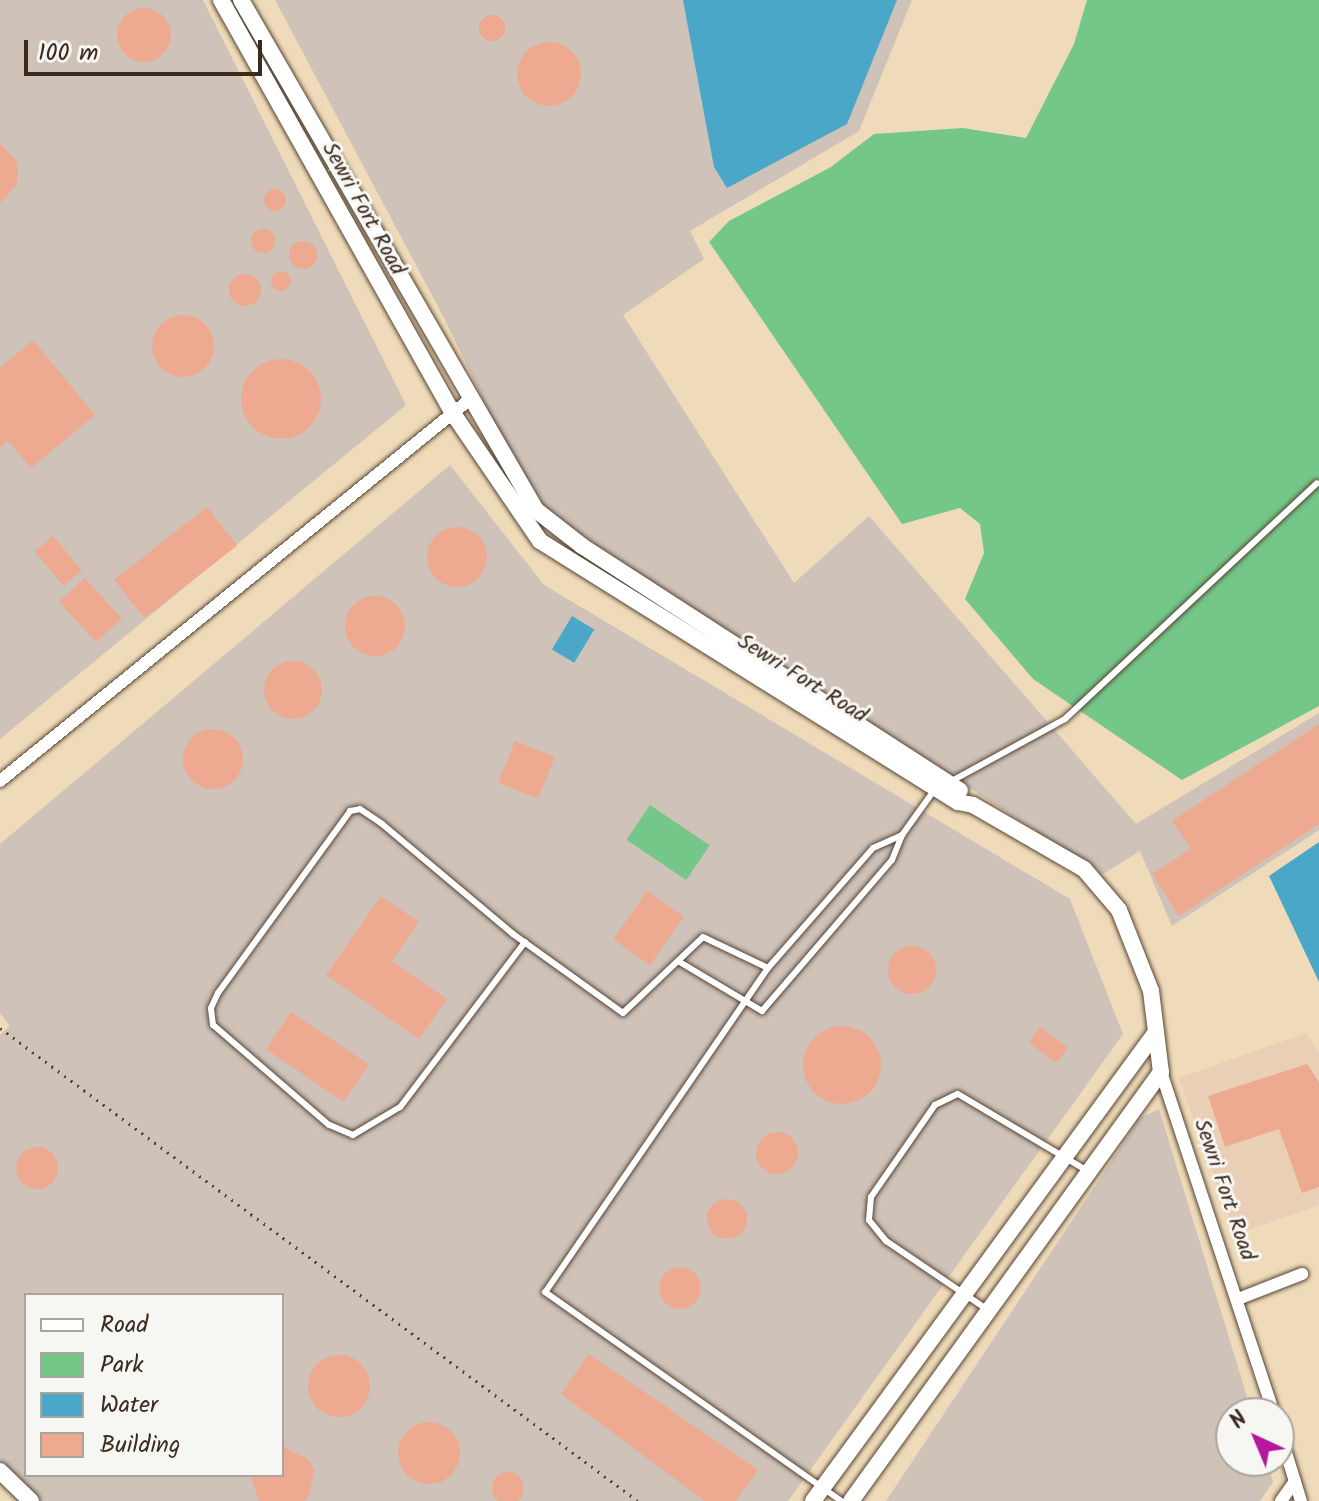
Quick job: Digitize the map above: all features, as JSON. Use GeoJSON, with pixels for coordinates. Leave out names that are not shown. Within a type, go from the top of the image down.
{"type":"FeatureCollection","features":[{"type":"Feature","properties":{"kind":"street","name":"Sewri Fort Road"},"geometry":{"type":"LineString","coordinates":[[221,0],[452,412],[540,541],[630,588],[942,786],[1084,869],[1119,910],[1151,991],[1161,1072],[1269,1397]]}},
{"type":"Feature","properties":{"kind":"street"},"geometry":{"type":"LineString","coordinates":[[241,0],[469,400],[536,510],[630,588]]}},
{"type":"Feature","properties":{"kind":"street"},"geometry":{"type":"LineString","coordinates":[[379,282],[396,272]]}},
{"type":"Feature","properties":{"kind":"street"},"geometry":{"type":"LineString","coordinates":[[0,781],[469,400]]}},
{"type":"Feature","properties":{"kind":"street"},"geometry":{"type":"LineString","coordinates":[[818,1494],[1068,1157],[1156,1032]]}},
{"type":"Feature","properties":{"kind":"street"},"geometry":{"type":"LineString","coordinates":[[851,1501],[1161,1072]]}},
{"type":"Feature","properties":{"kind":"street"},"geometry":{"type":"LineString","coordinates":[[1238,1299],[1302,1274]]}},
{"type":"Feature","properties":{"kind":"street"},"geometry":{"type":"LineString","coordinates":[[0,1471],[31,1501]]}},
{"type":"Feature","properties":{"kind":"street"},"geometry":{"type":"LineString","coordinates":[[1294,1477],[1301,1501]]}},
{"type":"Feature","properties":{"kind":"street"},"geometry":{"type":"LineString","coordinates":[[1281,1501],[1295,1481]]}},
{"type":"Feature","properties":{"kind":"lane"},"geometry":{"type":"LineString","coordinates":[[678,961],[762,1011],[892,860],[902,835],[942,786],[1065,719],[1317,483]]}},
{"type":"Feature","properties":{"kind":"lane"},"geometry":{"type":"LineString","coordinates":[[525,942],[400,1107],[353,1135],[329,1125],[213,1025],[211,1008],[218,993],[350,811],[360,809],[525,942],[623,1013],[703,937],[768,968]]}},
{"type":"Feature","properties":{"kind":"lane"},"geometry":{"type":"LineString","coordinates":[[841,1501],[818,1494],[545,1292],[768,968],[873,848],[902,835]]}},
{"type":"Feature","properties":{"kind":"lane"},"geometry":{"type":"LineString","coordinates":[[989,1311],[886,1241],[869,1220],[871,1197],[935,1105],[958,1094],[972,1098],[1089,1172]]}},
{"type":"Feature","properties":{"kind":"path"},"geometry":{"type":"LineString","coordinates":[[0,1028],[638,1501]]}},
{"type":"Feature","properties":{"kind":"shaded area"},"geometry":{"type":"Polygon","coordinates":[[[0,0],[203,0],[406,405],[0,739],[0,0]]]}},
{"type":"Feature","properties":{"kind":"shaded area"},"geometry":{"type":"Polygon","coordinates":[[[275,0],[912,0],[859,131],[690,231],[704,259],[623,315],[794,583],[869,516],[1136,824],[1319,713],[1319,830],[1172,926],[1140,851],[1103,874],[557,522],[528,492],[442,314],[275,0]]]}},
{"type":"Feature","properties":{"kind":"shaded area"},"geometry":{"type":"Polygon","coordinates":[[[450,465],[544,585],[1070,899],[1123,1034],[788,1501],[25,1501],[0,1476],[0,1035],[10,1026],[0,1013],[0,844],[450,465]]]}},
{"type":"Feature","properties":{"kind":"shaded area"},"geometry":{"type":"Polygon","coordinates":[[[1306,1033],[1319,1053],[1319,1205],[1235,1235],[1179,1078],[1306,1033]]]}},
{"type":"Feature","properties":{"kind":"shaded area"},"geometry":{"type":"Polygon","coordinates":[[[1159,1109],[1247,1397],[1215,1397],[1215,1477],[1272,1477],[1273,1482],[1260,1501],[886,1501],[1140,1118],[1159,1109]]]}},
{"type":"Feature","properties":{"kind":"green space"},"geometry":{"type":"Polygon","coordinates":[[[1087,0],[1319,0],[1319,706],[1182,780],[1033,679],[965,599],[984,553],[980,524],[960,508],[902,524],[709,242],[729,221],[831,167],[874,134],[963,128],[1026,138],[1074,44],[1087,0]]]}},
{"type":"Feature","properties":{"kind":"green space"},"geometry":{"type":"Polygon","coordinates":[[[650,805],[710,845],[686,880],[627,840],[650,805]]]}},
{"type":"Feature","properties":{"kind":"water"},"geometry":{"type":"Polygon","coordinates":[[[683,0],[897,0],[847,124],[727,188],[714,167],[683,0]]]}},
{"type":"Feature","properties":{"kind":"water"},"geometry":{"type":"Polygon","coordinates":[[[572,616],[594,629],[574,663],[552,649],[572,616]]]}},
{"type":"Feature","properties":{"kind":"water"},"geometry":{"type":"Polygon","coordinates":[[[1319,842],[1319,982],[1269,876],[1319,842]]]}},
{"type":"Feature","properties":{"kind":"building"},"geometry":{"type":"Polygon","coordinates":[[[144,8],[163,16],[171,35],[163,54],[144,62],[125,54],[117,35],[125,16],[144,8]]]}},
{"type":"Feature","properties":{"kind":"building"},"geometry":{"type":"Polygon","coordinates":[[[492,15],[501,19],[505,28],[501,37],[492,41],[483,37],[479,28],[483,19],[492,15]]]}},
{"type":"Feature","properties":{"kind":"building"},"geometry":{"type":"Polygon","coordinates":[[[549,42],[572,51],[581,74],[572,97],[549,106],[526,97],[517,74],[526,51],[549,42]]]}},
{"type":"Feature","properties":{"kind":"building"},"geometry":{"type":"Polygon","coordinates":[[[0,143],[16,160],[18,173],[16,186],[0,203],[0,143]]]}},
{"type":"Feature","properties":{"kind":"building"},"geometry":{"type":"Polygon","coordinates":[[[275,189],[283,192],[286,200],[283,208],[275,211],[267,208],[264,200],[267,192],[275,189]]]}},
{"type":"Feature","properties":{"kind":"building"},"geometry":{"type":"Polygon","coordinates":[[[263,229],[274,236],[275,241],[268,252],[263,253],[252,246],[251,241],[258,230],[263,229]]]}},
{"type":"Feature","properties":{"kind":"building"},"geometry":{"type":"Polygon","coordinates":[[[303,241],[313,245],[317,255],[313,265],[303,269],[293,265],[289,255],[293,245],[303,241]]]}},
{"type":"Feature","properties":{"kind":"building"},"geometry":{"type":"Polygon","coordinates":[[[281,271],[288,274],[291,281],[288,288],[281,291],[274,288],[271,281],[274,274],[281,271]]]}},
{"type":"Feature","properties":{"kind":"building"},"geometry":{"type":"Polygon","coordinates":[[[245,274],[256,279],[261,290],[256,301],[245,306],[234,301],[229,290],[234,279],[245,274]]]}},
{"type":"Feature","properties":{"kind":"building"},"geometry":{"type":"Polygon","coordinates":[[[183,315],[195,317],[205,324],[212,334],[212,358],[205,368],[195,375],[183,377],[171,375],[161,368],[154,358],[152,346],[154,334],[161,324],[171,317],[183,315]]]}},
{"type":"Feature","properties":{"kind":"building"},"geometry":{"type":"Polygon","coordinates":[[[33,340],[95,415],[31,468],[8,441],[0,448],[0,368],[33,340]]]}},
{"type":"Feature","properties":{"kind":"building"},"geometry":{"type":"Polygon","coordinates":[[[273,359],[289,359],[310,370],[321,391],[321,407],[310,428],[289,439],[273,439],[259,433],[247,421],[241,407],[241,391],[247,377],[259,365],[273,359]]]}},
{"type":"Feature","properties":{"kind":"building"},"geometry":{"type":"Polygon","coordinates":[[[207,507],[237,546],[144,618],[114,580],[207,507]]]}},
{"type":"Feature","properties":{"kind":"building"},"geometry":{"type":"Polygon","coordinates":[[[457,527],[468,529],[478,536],[485,546],[485,568],[478,578],[468,585],[457,587],[446,585],[436,578],[429,568],[427,557],[429,546],[436,536],[446,529],[457,527]]]}},
{"type":"Feature","properties":{"kind":"building"},"geometry":{"type":"Polygon","coordinates":[[[53,536],[82,570],[64,586],[35,551],[53,536]]]}},
{"type":"Feature","properties":{"kind":"building"},"geometry":{"type":"Polygon","coordinates":[[[85,578],[122,619],[96,642],[59,601],[85,578]]]}},
{"type":"Feature","properties":{"kind":"building"},"geometry":{"type":"Polygon","coordinates":[[[375,596],[386,598],[396,605],[403,615],[403,637],[396,647],[386,654],[375,656],[364,654],[354,647],[347,637],[345,626],[347,615],[354,605],[364,598],[375,596]]]}},
{"type":"Feature","properties":{"kind":"building"},"geometry":{"type":"Polygon","coordinates":[[[293,661],[313,670],[322,690],[313,710],[293,719],[273,710],[264,690],[273,670],[293,661]]]}},
{"type":"Feature","properties":{"kind":"building"},"geometry":{"type":"Polygon","coordinates":[[[1319,724],[1319,824],[1179,916],[1152,874],[1191,849],[1172,821],[1319,724]]]}},
{"type":"Feature","properties":{"kind":"building"},"geometry":{"type":"Polygon","coordinates":[[[213,729],[224,731],[234,738],[241,748],[241,770],[234,780],[224,787],[213,789],[202,787],[192,780],[185,770],[183,759],[185,748],[192,738],[202,731],[213,729]]]}},
{"type":"Feature","properties":{"kind":"building"},"geometry":{"type":"Polygon","coordinates":[[[515,741],[555,757],[538,799],[498,783],[515,741]]]}},
{"type":"Feature","properties":{"kind":"building"},"geometry":{"type":"Polygon","coordinates":[[[647,891],[684,917],[650,965],[613,939],[647,891]]]}},
{"type":"Feature","properties":{"kind":"building"},"geometry":{"type":"Polygon","coordinates":[[[381,896],[419,922],[392,961],[447,999],[419,1039],[326,975],[381,896]]]}},
{"type":"Feature","properties":{"kind":"building"},"geometry":{"type":"Polygon","coordinates":[[[912,946],[929,953],[936,970],[929,987],[912,994],[895,987],[888,970],[895,953],[912,946]]]}},
{"type":"Feature","properties":{"kind":"building"},"geometry":{"type":"Polygon","coordinates":[[[291,1012],[369,1065],[344,1102],[266,1049],[291,1012]]]}},
{"type":"Feature","properties":{"kind":"building"},"geometry":{"type":"Polygon","coordinates":[[[842,1026],[857,1029],[870,1037],[878,1050],[881,1065],[878,1080],[870,1093],[857,1101],[842,1104],[827,1101],[814,1093],[806,1080],[803,1065],[806,1050],[814,1037],[827,1029],[842,1026]]]}},
{"type":"Feature","properties":{"kind":"building"},"geometry":{"type":"Polygon","coordinates":[[[1040,1027],[1068,1048],[1057,1063],[1029,1042],[1040,1027]]]}},
{"type":"Feature","properties":{"kind":"building"},"geometry":{"type":"Polygon","coordinates":[[[1307,1064],[1319,1082],[1319,1187],[1302,1193],[1279,1129],[1225,1147],[1208,1096],[1307,1064]]]}},
{"type":"Feature","properties":{"kind":"building"},"geometry":{"type":"Polygon","coordinates":[[[777,1132],[792,1138],[798,1153],[792,1168],[777,1174],[762,1168],[756,1153],[762,1138],[777,1132]]]}},
{"type":"Feature","properties":{"kind":"building"},"geometry":{"type":"Polygon","coordinates":[[[37,1147],[52,1153],[58,1168],[52,1183],[37,1189],[22,1183],[16,1168],[22,1153],[37,1147]]]}},
{"type":"Feature","properties":{"kind":"building"},"geometry":{"type":"Polygon","coordinates":[[[727,1199],[741,1205],[747,1219],[741,1233],[727,1239],[713,1233],[707,1219],[713,1205],[727,1199]]]}},
{"type":"Feature","properties":{"kind":"building"},"geometry":{"type":"Polygon","coordinates":[[[680,1267],[695,1273],[701,1288],[695,1303],[680,1309],[665,1303],[659,1288],[665,1273],[680,1267]]]}},
{"type":"Feature","properties":{"kind":"building"},"geometry":{"type":"Polygon","coordinates":[[[589,1354],[758,1470],[736,1501],[705,1501],[561,1394],[589,1354]]]}},
{"type":"Feature","properties":{"kind":"building"},"geometry":{"type":"Polygon","coordinates":[[[339,1355],[361,1364],[370,1386],[361,1408],[339,1417],[317,1408],[308,1386],[317,1364],[339,1355]]]}},
{"type":"Feature","properties":{"kind":"building"},"geometry":{"type":"Polygon","coordinates":[[[429,1422],[451,1431],[460,1453],[451,1475],[429,1484],[407,1475],[398,1453],[407,1431],[429,1422]]]}},
{"type":"Feature","properties":{"kind":"building"},"geometry":{"type":"Polygon","coordinates":[[[284,1447],[309,1460],[314,1471],[309,1496],[304,1501],[259,1501],[251,1477],[284,1477],[284,1447]]]}},
{"type":"Feature","properties":{"kind":"building"},"geometry":{"type":"Polygon","coordinates":[[[514,1473],[523,1482],[520,1500],[496,1500],[492,1488],[496,1476],[514,1473]]]}}]}
